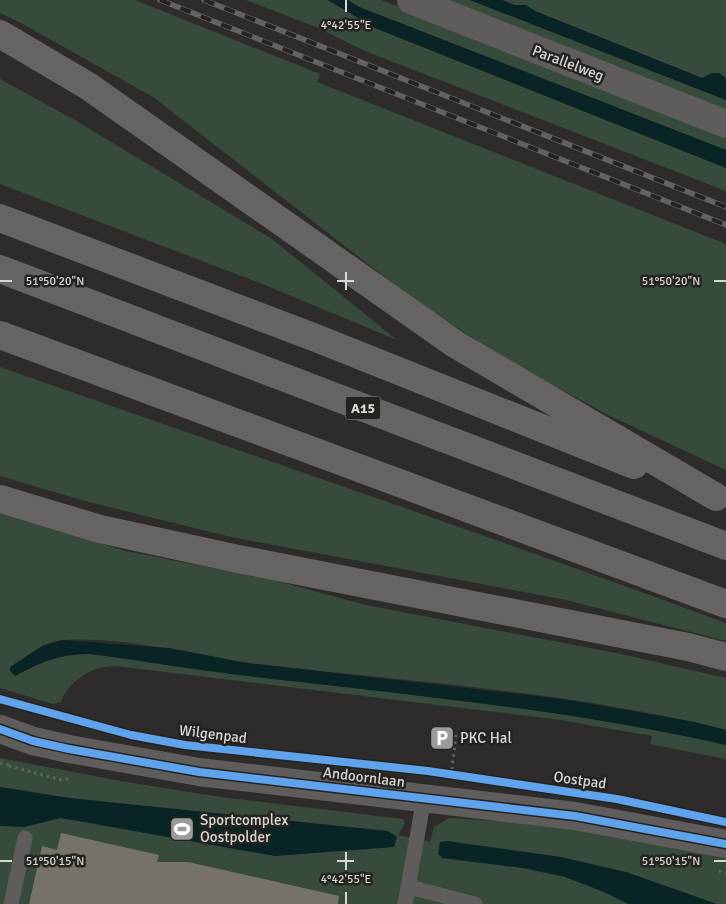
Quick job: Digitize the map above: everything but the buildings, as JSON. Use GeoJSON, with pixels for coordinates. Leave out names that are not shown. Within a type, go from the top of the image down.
{"type":"FeatureCollection","features":[{"type":"Feature","properties":{"kind":"highway"},"geometry":{"type":"LineString","coordinates":[[0,34],[88,86],[455,344],[721,499]]}},
{"type":"Feature","properties":{"kind":"highway"},"geometry":{"type":"LineString","coordinates":[[0,218],[316,338],[721,499]]}},
{"type":"Feature","properties":{"kind":"highway","name":"A15"},"geometry":{"type":"LineString","coordinates":[[0,269],[726,546]]}},
{"type":"Feature","properties":{"kind":"highway"},"geometry":{"type":"LineString","coordinates":[[0,334],[726,604]]}},
{"type":"Feature","properties":{"kind":"highway"},"geometry":{"type":"LineString","coordinates":[[0,499],[100,529],[229,557],[688,647],[726,657]]}},
{"type":"Feature","properties":{"kind":"street","name":"Parallelweg"},"geometry":{"type":"LineString","coordinates":[[411,0],[726,124]]}},
{"type":"Feature","properties":{"kind":"street","name":"Andoornlaan"},"geometry":{"type":"LineString","coordinates":[[0,729],[33,741],[69,749],[199,772],[575,816],[726,844]]}},
{"type":"Feature","properties":{"kind":"lane","name":"Andoornlaan"},"geometry":{"type":"LineString","coordinates":[[405,904],[424,798]]}},
{"type":"Feature","properties":{"kind":"lane"},"geometry":{"type":"LineString","coordinates":[[11,904],[26,838]]}},
{"type":"Feature","properties":{"kind":"lane"},"geometry":{"type":"LineString","coordinates":[[409,887],[475,904]]}},
{"type":"Feature","properties":{"kind":"path"},"geometry":{"type":"LineString","coordinates":[[443,774],[461,776]]}},
{"type":"Feature","properties":{"kind":"green space"},"geometry":{"type":"Polygon","coordinates":[[[0,0],[135,0],[320,74],[317,82],[726,245],[726,470],[608,415],[507,360],[413,299],[153,97],[0,13],[0,0]]]}},
{"type":"Feature","properties":{"kind":"green space"},"geometry":{"type":"Polygon","coordinates":[[[246,0],[328,0],[375,28],[726,168],[726,191],[365,51],[318,28],[246,0]]]}},
{"type":"Feature","properties":{"kind":"green space"},"geometry":{"type":"Polygon","coordinates":[[[348,0],[381,0],[726,134],[726,150],[359,7],[348,0]]]}},
{"type":"Feature","properties":{"kind":"green space"},"geometry":{"type":"Polygon","coordinates":[[[442,0],[470,0],[726,100],[726,111],[442,0]]]}},
{"type":"Feature","properties":{"kind":"green space"},"geometry":{"type":"Polygon","coordinates":[[[502,0],[726,0],[726,78],[719,73],[712,73],[702,78],[535,11],[526,5],[515,5],[502,0]]]}},
{"type":"Feature","properties":{"kind":"green space"},"geometry":{"type":"Polygon","coordinates":[[[0,79],[73,119],[272,239],[397,340],[265,285],[0,184],[0,79]]]}},
{"type":"Feature","properties":{"kind":"green space"},"geometry":{"type":"Polygon","coordinates":[[[0,367],[454,525],[726,623],[726,641],[562,599],[231,537],[85,501],[0,476],[0,367]]]}},
{"type":"Feature","properties":{"kind":"green space"},"geometry":{"type":"Polygon","coordinates":[[[0,514],[126,551],[273,580],[366,605],[621,654],[726,678],[726,730],[611,706],[552,697],[235,661],[113,641],[64,640],[50,643],[11,667],[15,676],[52,659],[70,655],[91,654],[228,674],[548,712],[667,732],[726,745],[726,759],[650,744],[652,736],[554,719],[116,666],[100,668],[83,675],[70,687],[61,702],[53,704],[0,688],[0,514]]]}},
{"type":"Feature","properties":{"kind":"green space","name":"Sportcomplex Oostpolder"},"geometry":{"type":"Polygon","coordinates":[[[0,758],[126,782],[221,797],[403,819],[405,823],[398,835],[430,842],[434,827],[449,818],[563,825],[726,854],[726,904],[0,904],[0,758]]]}},
{"type":"Feature","properties":{"kind":"water"},"geometry":{"type":"Polygon","coordinates":[[[328,0],[348,0],[359,7],[726,150],[726,168],[375,28],[328,0]]]}},
{"type":"Feature","properties":{"kind":"water"},"geometry":{"type":"Polygon","coordinates":[[[470,0],[502,0],[515,5],[526,5],[535,11],[702,78],[712,73],[719,73],[726,78],[726,100],[470,0]]]}},
{"type":"Feature","properties":{"kind":"water"},"geometry":{"type":"Polygon","coordinates":[[[62,640],[169,648],[247,663],[563,699],[695,722],[726,730],[726,745],[667,732],[548,712],[228,674],[91,654],[70,655],[52,659],[15,676],[10,671],[10,667],[43,646],[62,640]]]}},
{"type":"Feature","properties":{"kind":"water"},"geometry":{"type":"Polygon","coordinates":[[[0,787],[70,798],[388,831],[397,837],[394,847],[275,856],[61,818],[24,827],[0,826],[0,787]]]}},
{"type":"Feature","properties":{"kind":"water"},"geometry":{"type":"Polygon","coordinates":[[[447,841],[561,857],[626,872],[717,904],[628,904],[604,892],[565,877],[523,868],[442,858],[438,854],[440,842],[447,841]]]}},
{"type":"Feature","properties":{"kind":"railway"},"geometry":{"type":"LineString","coordinates":[[160,0],[726,225]]}},
{"type":"Feature","properties":{"kind":"railway"},"geometry":{"type":"LineString","coordinates":[[204,0],[726,207]]}},
{"type":"Feature","properties":{"kind":"cycle path","name":"Wilgenpad"},"geometry":{"type":"LineString","coordinates":[[0,699],[131,735],[185,745],[428,771],[617,799],[726,822]]}},
{"type":"Feature","properties":{"kind":"cycle path"},"geometry":{"type":"LineString","coordinates":[[0,729],[33,741],[69,749],[199,772],[575,816],[726,844]]}},
{"type":"Feature","properties":{"kind":"place","name":"PKC Hal"},"geometry":{"type":"Point","coordinates":[442,738]}},
{"type":"Feature","properties":{"kind":"place","name":"Sportcomplex Oostpolder"},"geometry":{"type":"Point","coordinates":[182,829]}}]}
